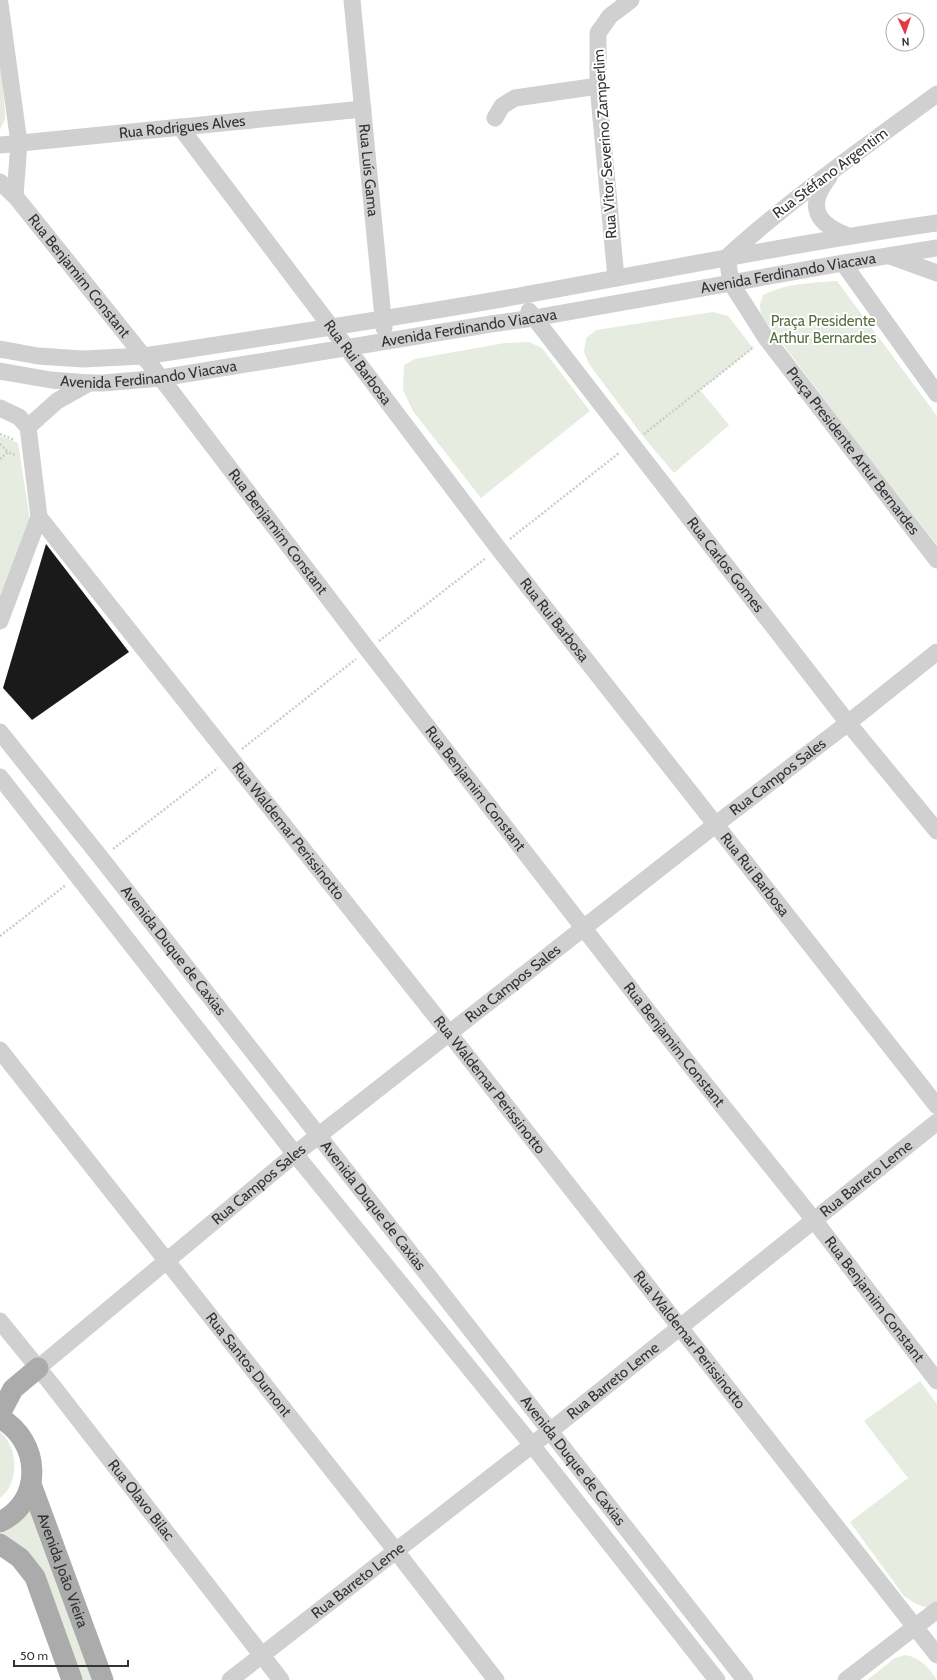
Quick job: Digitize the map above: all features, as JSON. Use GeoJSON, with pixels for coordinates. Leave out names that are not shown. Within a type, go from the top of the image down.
{"type":"FeatureCollection","features":[{"type":"Feature","properties":{"kind":"main road"},"geometry":{"type":"LineString","coordinates":[[0,1522],[8,1518],[23,1503],[31,1484],[32,1461],[25,1440],[3,1412],[13,1389],[38,1368]]}},
{"type":"Feature","properties":{"kind":"main road","name":"Avenida João Vieira"},"geometry":{"type":"LineString","coordinates":[[31,1484],[103,1680]]}},
{"type":"Feature","properties":{"kind":"main road","name":"Avenida João Vieira"},"geometry":{"type":"LineString","coordinates":[[0,1544],[20,1558],[35,1577],[72,1680]]}},
{"type":"Feature","properties":{"kind":"street","name":"Rua Luís Gama"},"geometry":{"type":"LineString","coordinates":[[352,0],[386,341]]}},
{"type":"Feature","properties":{"kind":"street","name":"Rua Vítor Severino Zamperlim"},"geometry":{"type":"LineString","coordinates":[[616,278],[598,86],[598,33],[610,16],[631,0]]}},
{"type":"Feature","properties":{"kind":"street"},"geometry":{"type":"LineString","coordinates":[[0,4],[19,143],[15,196]]}},
{"type":"Feature","properties":{"kind":"street"},"geometry":{"type":"LineString","coordinates":[[495,118],[502,106],[515,98],[598,86]]}},
{"type":"Feature","properties":{"kind":"street","name":"Rua Stéfano Argentim"},"geometry":{"type":"LineString","coordinates":[[727,257],[763,224],[833,170],[937,94]]}},
{"type":"Feature","properties":{"kind":"street","name":"Rua Rodrigues Alves"},"geometry":{"type":"LineString","coordinates":[[0,145],[363,109]]}},
{"type":"Feature","properties":{"kind":"street","name":"Rua Rui Barbosa"},"geometry":{"type":"LineString","coordinates":[[180,127],[498,548],[937,1106]]}},
{"type":"Feature","properties":{"kind":"street"},"geometry":{"type":"LineString","coordinates":[[833,170],[816,200],[817,209],[825,224],[835,231],[848,236]]}},
{"type":"Feature","properties":{"kind":"street","name":"Rua Benjamim Constant"},"geometry":{"type":"LineString","coordinates":[[0,182],[15,196],[144,356],[368,650],[689,1064],[814,1220],[937,1381]]}},
{"type":"Feature","properties":{"kind":"street","name":"Avenida Ferdinando Viacava"},"geometry":{"type":"LineString","coordinates":[[0,349],[38,356],[83,359],[144,356],[518,296],[727,257],[848,236],[937,223]]}},
{"type":"Feature","properties":{"kind":"street","name":"Avenida Ferdinando Viacava"},"geometry":{"type":"LineString","coordinates":[[0,371],[51,380],[89,383],[161,378],[346,347],[534,318],[888,255],[937,248]]}},
{"type":"Feature","properties":{"kind":"street"},"geometry":{"type":"LineString","coordinates":[[888,255],[937,273]]}},
{"type":"Feature","properties":{"kind":"street","name":"Praça Presidente Artur Bernardes"},"geometry":{"type":"LineString","coordinates":[[727,257],[731,283],[766,338],[937,560]]}},
{"type":"Feature","properties":{"kind":"street"},"geometry":{"type":"LineString","coordinates":[[843,263],[937,394]]}},
{"type":"Feature","properties":{"kind":"street","name":"Rua Carlos Gomes"},"geometry":{"type":"LineString","coordinates":[[518,296],[848,723],[937,831]]}},
{"type":"Feature","properties":{"kind":"street"},"geometry":{"type":"LineString","coordinates":[[28,427],[57,401],[89,383]]}},
{"type":"Feature","properties":{"kind":"street"},"geometry":{"type":"LineString","coordinates":[[0,408],[19,417],[28,427],[39,518],[0,621]]}},
{"type":"Feature","properties":{"kind":"street","name":"Rua Waldemar Perissinotto"},"geometry":{"type":"LineString","coordinates":[[39,518],[231,757],[449,1033],[937,1655]]}},
{"type":"Feature","properties":{"kind":"street","name":"Rua Campos Sales"},"geometry":{"type":"LineString","coordinates":[[38,1368],[295,1154],[937,652]]}},
{"type":"Feature","properties":{"kind":"street","name":"Avenida Duque de Caxias"},"geometry":{"type":"LineString","coordinates":[[0,732],[101,858],[745,1680]]}},
{"type":"Feature","properties":{"kind":"street","name":"Avenida Duque de Caxias"},"geometry":{"type":"LineString","coordinates":[[0,777],[295,1154],[532,1445],[718,1680]]}},
{"type":"Feature","properties":{"kind":"street","name":"Rua Santos Dumont"},"geometry":{"type":"LineString","coordinates":[[0,1050],[167,1260],[496,1680]]}},
{"type":"Feature","properties":{"kind":"street","name":"Rua Barreto Leme"},"geometry":{"type":"LineString","coordinates":[[230,1680],[550,1431],[937,1122]]}},
{"type":"Feature","properties":{"kind":"street","name":"Rua Olavo Bilac"},"geometry":{"type":"LineString","coordinates":[[0,1321],[281,1680]]}},
{"type":"Feature","properties":{"kind":"street"},"geometry":{"type":"LineString","coordinates":[[846,1680],[937,1610]]}},
{"type":"Feature","properties":{"kind":"path"},"geometry":{"type":"LineString","coordinates":[[101,858],[766,338]]}},
{"type":"Feature","properties":{"kind":"path"},"geometry":{"type":"LineString","coordinates":[[0,434],[19,442]]}},
{"type":"Feature","properties":{"kind":"path"},"geometry":{"type":"LineString","coordinates":[[0,444],[8,452]]}},
{"type":"Feature","properties":{"kind":"path"},"geometry":{"type":"LineString","coordinates":[[0,936],[78,876]]}},
{"type":"Feature","properties":{"kind":"green space"},"geometry":{"type":"Polygon","coordinates":[[[0,58],[5,119],[0,129],[0,58]]]}},
{"type":"Feature","properties":{"kind":"green space","name":"Praça Presidente Arthur Bernardes"},"geometry":{"type":"Polygon","coordinates":[[[837,281],[937,416],[937,545],[855,440],[761,315],[760,305],[763,295],[790,286],[837,281]]]}},
{"type":"Feature","properties":{"kind":"green space"},"geometry":{"type":"Polygon","coordinates":[[[713,312],[728,316],[753,348],[700,390],[729,425],[674,473],[642,435],[589,364],[584,352],[586,338],[596,330],[713,312]]]}},
{"type":"Feature","properties":{"kind":"green space"},"geometry":{"type":"Polygon","coordinates":[[[529,342],[542,348],[590,411],[481,498],[413,411],[403,390],[404,365],[415,359],[505,343],[529,342]]]}},
{"type":"Feature","properties":{"kind":"green space"},"geometry":{"type":"Polygon","coordinates":[[[0,436],[18,443],[30,520],[0,607],[0,436]]]}},
{"type":"Feature","properties":{"kind":"green space"},"geometry":{"type":"Polygon","coordinates":[[[920,1381],[937,1404],[937,1606],[928,1608],[916,1604],[904,1596],[850,1522],[908,1478],[864,1421],[920,1381]]]}},
{"type":"Feature","properties":{"kind":"green space"},"geometry":{"type":"Polygon","coordinates":[[[0,1432],[5,1437],[12,1451],[14,1458],[14,1474],[9,1488],[0,1498],[0,1432]]]}},
{"type":"Feature","properties":{"kind":"green space"},"geometry":{"type":"Polygon","coordinates":[[[32,1505],[95,1680],[78,1680],[49,1599],[0,1534],[18,1522],[32,1505]]]}},
{"type":"Feature","properties":{"kind":"green space"},"geometry":{"type":"Polygon","coordinates":[[[905,1655],[915,1658],[924,1664],[937,1680],[867,1680],[895,1658],[905,1655]]]}},
{"type":"Feature","properties":{"kind":"building"},"geometry":{"type":"Polygon","coordinates":[[[46,544],[129,652],[32,720],[3,688],[46,544]]]}}]}
